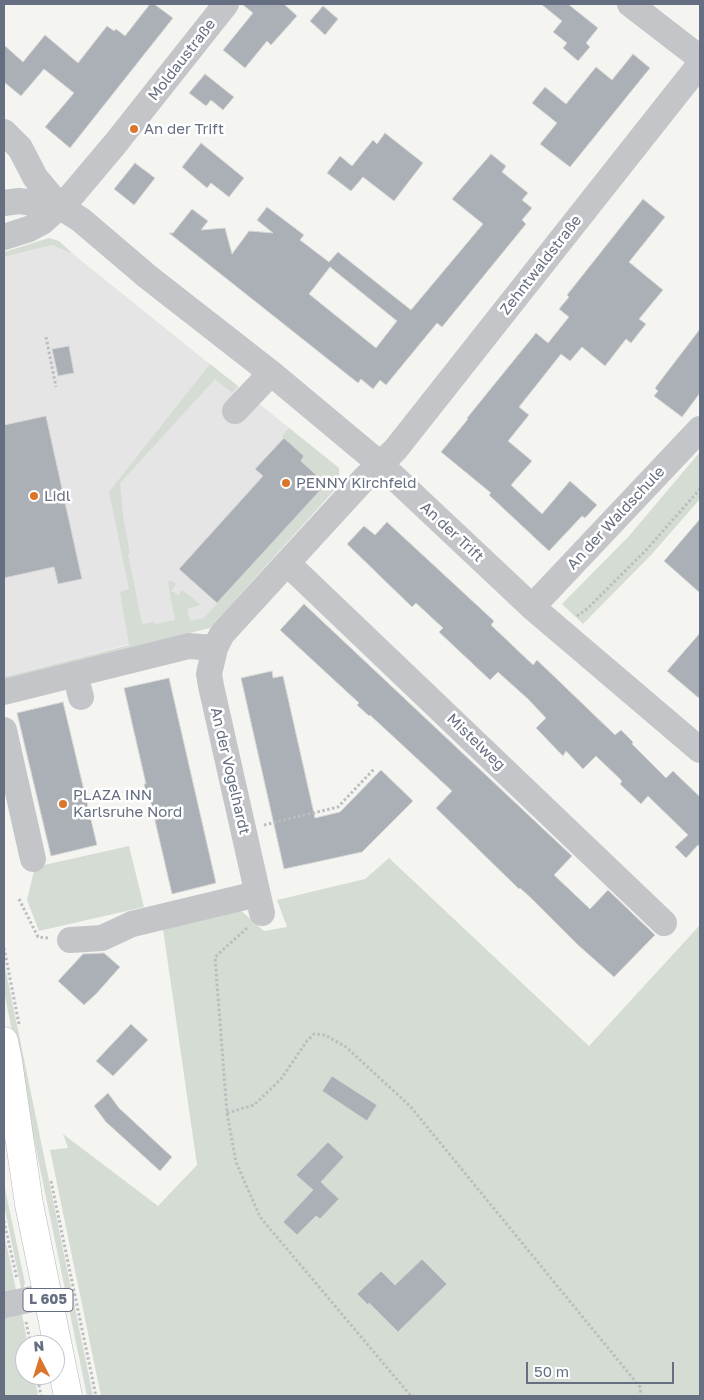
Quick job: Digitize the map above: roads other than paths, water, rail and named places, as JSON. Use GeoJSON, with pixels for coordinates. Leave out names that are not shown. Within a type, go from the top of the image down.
{"type":"FeatureCollection","features":[{"type":"Feature","properties":{"kind":"main road","name":"L 605"},"geometry":{"type":"LineString","coordinates":[[4,1041],[29,1204],[68,1396]]}},
{"type":"Feature","properties":{"kind":"main road","name":"L 605"},"geometry":{"type":"LineString","coordinates":[[4,1124],[29,1204]]}},
{"type":"Feature","properties":{"kind":"street","name":"Moldaustraße"},"geometry":{"type":"LineString","coordinates":[[4,237],[29,229],[42,222],[83,184],[226,4]]}},
{"type":"Feature","properties":{"kind":"street"},"geometry":{"type":"LineString","coordinates":[[630,4],[700,58]]}},
{"type":"Feature","properties":{"kind":"street","name":"Zehntwaldstraße"},"geometry":{"type":"LineString","coordinates":[[380,464],[395,450],[700,64]]}},
{"type":"Feature","properties":{"kind":"street"},"geometry":{"type":"LineString","coordinates":[[4,132],[20,148],[35,177],[59,206]]}},
{"type":"Feature","properties":{"kind":"street"},"geometry":{"type":"LineString","coordinates":[[4,203],[20,201],[59,206]]}},
{"type":"Feature","properties":{"kind":"street","name":"An der Trift"},"geometry":{"type":"LineString","coordinates":[[59,206],[81,220],[148,277],[271,373],[380,464],[532,607],[700,750]]}},
{"type":"Feature","properties":{"kind":"street"},"geometry":{"type":"LineString","coordinates":[[235,411],[271,373]]}},
{"type":"Feature","properties":{"kind":"street","name":"An der Waldschule"},"geometry":{"type":"LineString","coordinates":[[532,607],[700,429]]}},
{"type":"Feature","properties":{"kind":"street","name":"An der Vogelhardt"},"geometry":{"type":"LineString","coordinates":[[70,940],[102,938],[132,924],[259,903],[210,686],[209,674],[215,648],[222,634],[364,479],[380,464]]}},
{"type":"Feature","properties":{"kind":"street","name":"Mistelweg"},"geometry":{"type":"LineString","coordinates":[[287,563],[664,923]]}},
{"type":"Feature","properties":{"kind":"street"},"geometry":{"type":"LineString","coordinates":[[4,692],[78,686],[189,646],[215,648]]}},
{"type":"Feature","properties":{"kind":"street"},"geometry":{"type":"LineString","coordinates":[[4,730],[33,859]]}},
{"type":"Feature","properties":{"kind":"street"},"geometry":{"type":"LineString","coordinates":[[4,1305],[48,1296]]}},
{"type":"Feature","properties":{"kind":"place","name":"An der Trift"},"geometry":{"type":"Point","coordinates":[134,129]}},
{"type":"Feature","properties":{"kind":"place","name":"PENNY Kirchfeld"},"geometry":{"type":"Point","coordinates":[286,483]}},
{"type":"Feature","properties":{"kind":"place","name":"Lidl"},"geometry":{"type":"Point","coordinates":[34,496]}},
{"type":"Feature","properties":{"kind":"place","name":"PLAZA INN Karlsruhe Nord"},"geometry":{"type":"Point","coordinates":[63,804]}}]}
